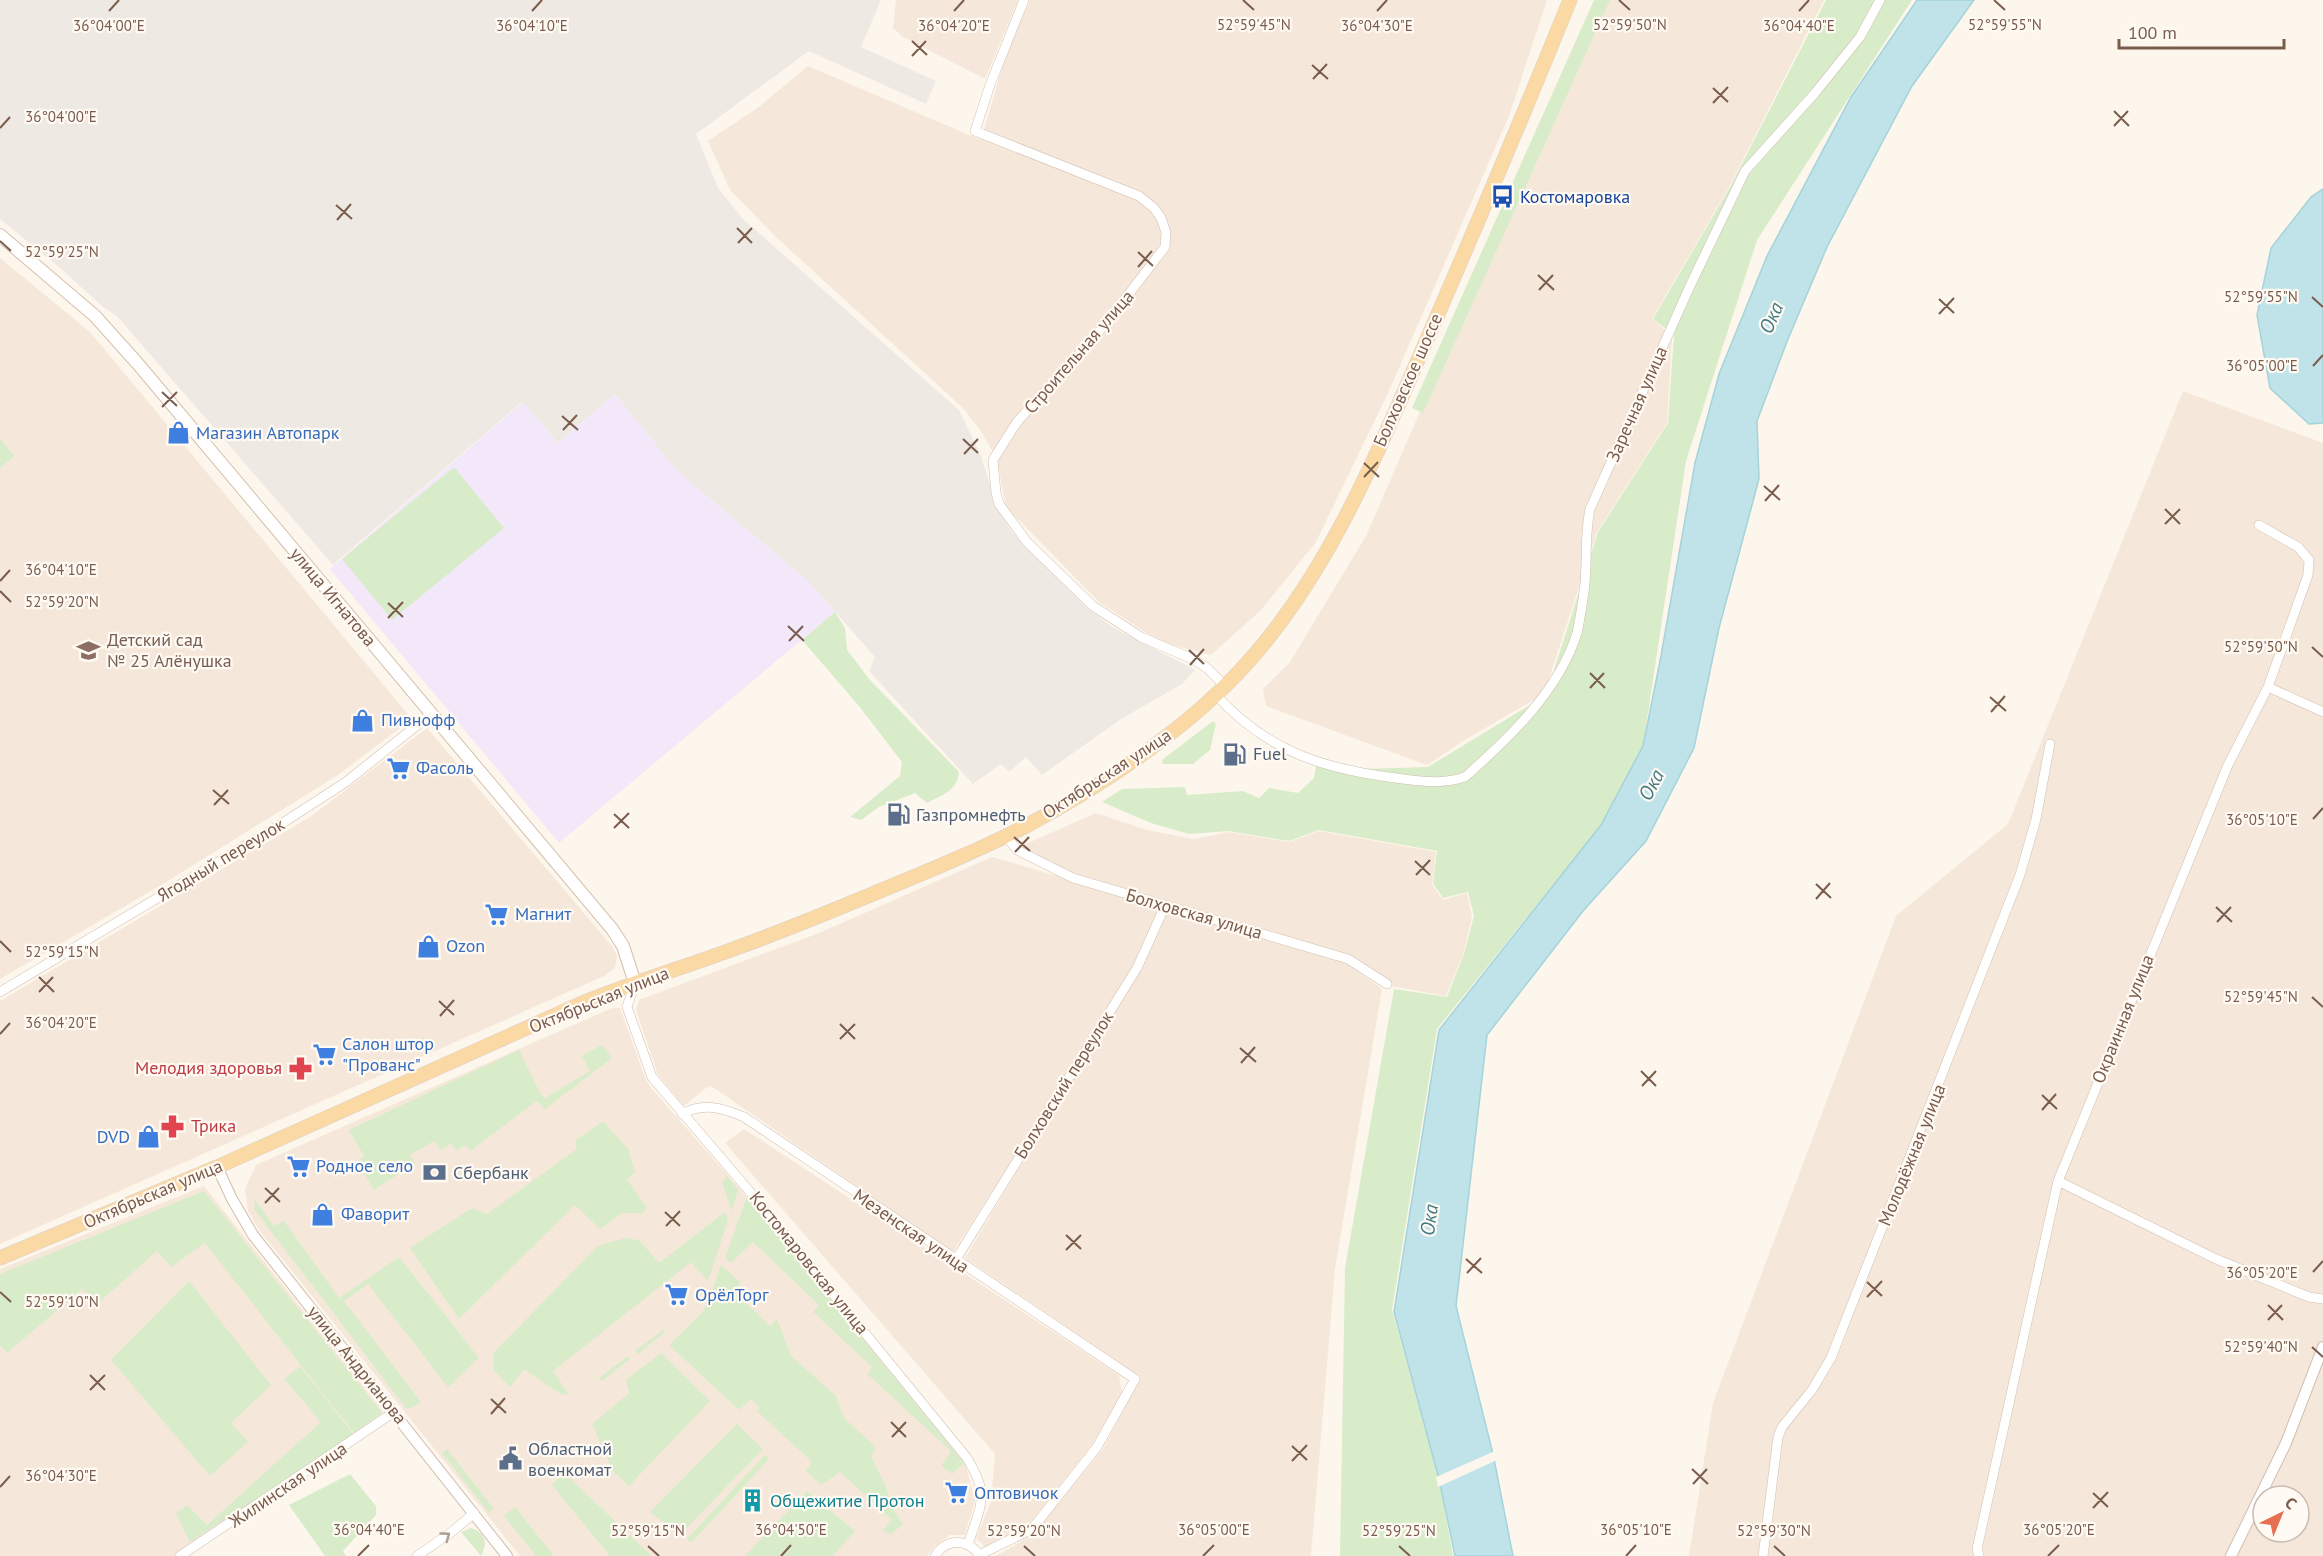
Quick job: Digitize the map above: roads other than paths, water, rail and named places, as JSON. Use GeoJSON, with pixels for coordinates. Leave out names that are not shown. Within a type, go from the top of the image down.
{"type":"FeatureCollection","features":[{"type":"Feature","properties":{"kind":"main road","name":"Болховское шоссе"},"geometry":{"type":"LineString","coordinates":[[1185,722],[1221,691],[1264,643],[1300,595],[1349,508],[1462,259],[1570,0]]}},
{"type":"Feature","properties":{"kind":"main road","name":"улица Игнатова"},"geometry":{"type":"LineString","coordinates":[[0,235],[95,316],[138,364],[612,929],[623,946],[635,983]]}},
{"type":"Feature","properties":{"kind":"main road","name":"Октябрьская улица"},"geometry":{"type":"LineString","coordinates":[[0,1257],[217,1167],[580,1004],[730,951],[974,852],[1088,791],[1185,722]]}},
{"type":"Feature","properties":{"kind":"street","name":"Строительная улица"},"geometry":{"type":"LineString","coordinates":[[1024,0],[990,85],[975,131],[1139,196],[1154,208],[1166,232],[1165,247],[1148,272],[1104,326],[1017,422],[993,460],[999,504],[1027,542],[1093,606],[1141,637],[1195,660],[1208,669],[1221,691]]}},
{"type":"Feature","properties":{"kind":"street","name":"Заречная улица"},"geometry":{"type":"LineString","coordinates":[[1221,691],[1237,716],[1267,740],[1311,760],[1356,773],[1444,783],[1465,777],[1535,706],[1556,680],[1576,633],[1584,589],[1586,530],[1590,509],[1689,286],[1745,171],[1815,93],[1860,37],[1880,0]]}},
{"type":"Feature","properties":{"kind":"street","name":"Окраинная улица"},"geometry":{"type":"LineString","coordinates":[[1979,1556],[1977,1549],[2058,1181],[2228,765],[2268,687],[2308,575],[2309,560],[2298,547],[2259,525]]}},
{"type":"Feature","properties":{"kind":"street"},"geometry":{"type":"LineString","coordinates":[[2268,687],[2323,712]]}},
{"type":"Feature","properties":{"kind":"street","name":"Ягодный переулок"},"geometry":{"type":"LineString","coordinates":[[0,992],[268,832],[346,782],[431,714]]}},
{"type":"Feature","properties":{"kind":"street","name":"Молодёжная улица"},"geometry":{"type":"LineString","coordinates":[[1763,1556],[1778,1437],[1782,1427],[1812,1390],[1831,1358],[1936,1095],[2020,875],[2036,819],[2050,744]]}},
{"type":"Feature","properties":{"kind":"street","name":"Болховская улица"},"geometry":{"type":"LineString","coordinates":[[1006,836],[1017,850],[1073,878],[1348,959],[1387,984]]}},
{"type":"Feature","properties":{"kind":"street","name":"Болховский переулок"},"geometry":{"type":"LineString","coordinates":[[955,1261],[1137,968],[1165,906]]}},
{"type":"Feature","properties":{"kind":"street","name":"Костомаровская улица"},"geometry":{"type":"LineString","coordinates":[[635,983],[627,1006],[652,1077],[745,1186],[968,1458],[981,1485],[983,1499],[968,1545]]}},
{"type":"Feature","properties":{"kind":"street","name":"Мезенская улица"},"geometry":{"type":"LineString","coordinates":[[682,1114],[694,1108],[710,1106],[744,1117],[955,1261],[1134,1379],[1097,1446],[1032,1529],[979,1556]]}},
{"type":"Feature","properties":{"kind":"street","name":"улица Андрианова"},"geometry":{"type":"LineString","coordinates":[[217,1167],[236,1208],[253,1235],[507,1556]]}},
{"type":"Feature","properties":{"kind":"street"},"geometry":{"type":"LineString","coordinates":[[2058,1181],[2216,1259],[2309,1297],[2323,1299]]}},
{"type":"Feature","properties":{"kind":"street"},"geometry":{"type":"LineString","coordinates":[[2231,1556],[2286,1443],[2323,1347]]}},
{"type":"Feature","properties":{"kind":"street","name":"Жилинская улица"},"geometry":{"type":"LineString","coordinates":[[180,1556],[394,1412]]}},
{"type":"Feature","properties":{"kind":"street"},"geometry":{"type":"LineString","coordinates":[[417,1556],[474,1513]]}},
{"type":"Feature","properties":{"kind":"street"},"geometry":{"type":"LineString","coordinates":[[935,1556],[941,1547],[956,1542],[968,1545],[979,1556]]}},
{"type":"Feature","properties":{"kind":"water","name":"Ока"},"geometry":{"type":"Polygon","coordinates":[[[1917,0],[1974,0],[1912,86],[1827,247],[1788,339],[1757,421],[1759,479],[1719,628],[1694,748],[1646,841],[1583,911],[1487,1035],[1456,1306],[1493,1454],[1513,1556],[1455,1556],[1439,1479],[1394,1312],[1439,1030],[1601,825],[1643,746],[1695,463],[1719,374],[1767,256],[1851,97],[1917,0]]]}},
{"type":"Feature","properties":{"kind":"water"},"geometry":{"type":"Polygon","coordinates":[[[2323,189],[2323,423],[2309,424],[2270,388],[2257,315],[2271,248],[2311,197],[2323,189]]]}},
{"type":"Feature","properties":{"kind":"place","name":"Костомаровка"},"geometry":{"type":"Point","coordinates":[1502,197]}},
{"type":"Feature","properties":{"kind":"place","name":"Магазин Автопарк"},"geometry":{"type":"Point","coordinates":[178,433]}},
{"type":"Feature","properties":{"kind":"place","name":"Детский сад № 25 Алёнушка"},"geometry":{"type":"Point","coordinates":[89,650]}},
{"type":"Feature","properties":{"kind":"place","name":"Пивнофф"},"geometry":{"type":"Point","coordinates":[363,720]}},
{"type":"Feature","properties":{"kind":"place","name":"Fuel"},"geometry":{"type":"Point","coordinates":[1235,754]}},
{"type":"Feature","properties":{"kind":"place","name":"Фасоль"},"geometry":{"type":"Point","coordinates":[398,768]}},
{"type":"Feature","properties":{"kind":"place","name":"Газпромнефть"},"geometry":{"type":"Point","coordinates":[898,815]}},
{"type":"Feature","properties":{"kind":"place","name":"Магнит"},"geometry":{"type":"Point","coordinates":[497,914]}},
{"type":"Feature","properties":{"kind":"place","name":"Ozon"},"geometry":{"type":"Point","coordinates":[428,946]}},
{"type":"Feature","properties":{"kind":"place","name":"Салон штор \"Прованс\""},"geometry":{"type":"Point","coordinates":[324,1054]}},
{"type":"Feature","properties":{"kind":"place","name":"Мелодия здоровья"},"geometry":{"type":"Point","coordinates":[300,1068]}},
{"type":"Feature","properties":{"kind":"place","name":"Трика"},"geometry":{"type":"Point","coordinates":[173,1126]}},
{"type":"Feature","properties":{"kind":"place","name":"DVD"},"geometry":{"type":"Point","coordinates":[148,1137]}},
{"type":"Feature","properties":{"kind":"place","name":"Родное село"},"geometry":{"type":"Point","coordinates":[298,1166]}},
{"type":"Feature","properties":{"kind":"place","name":"Сбербанк"},"geometry":{"type":"Point","coordinates":[435,1173]}},
{"type":"Feature","properties":{"kind":"place","name":"Фаворит"},"geometry":{"type":"Point","coordinates":[323,1214]}},
{"type":"Feature","properties":{"kind":"place","name":"ОрёлТорг"},"geometry":{"type":"Point","coordinates":[677,1295]}},
{"type":"Feature","properties":{"kind":"place","name":"Областной военкомат"},"geometry":{"type":"Point","coordinates":[510,1459]}},
{"type":"Feature","properties":{"kind":"place","name":"Оптовичок"},"geometry":{"type":"Point","coordinates":[956,1493]}},
{"type":"Feature","properties":{"kind":"place","name":"Общежитие Протон"},"geometry":{"type":"Point","coordinates":[752,1501]}}]}
